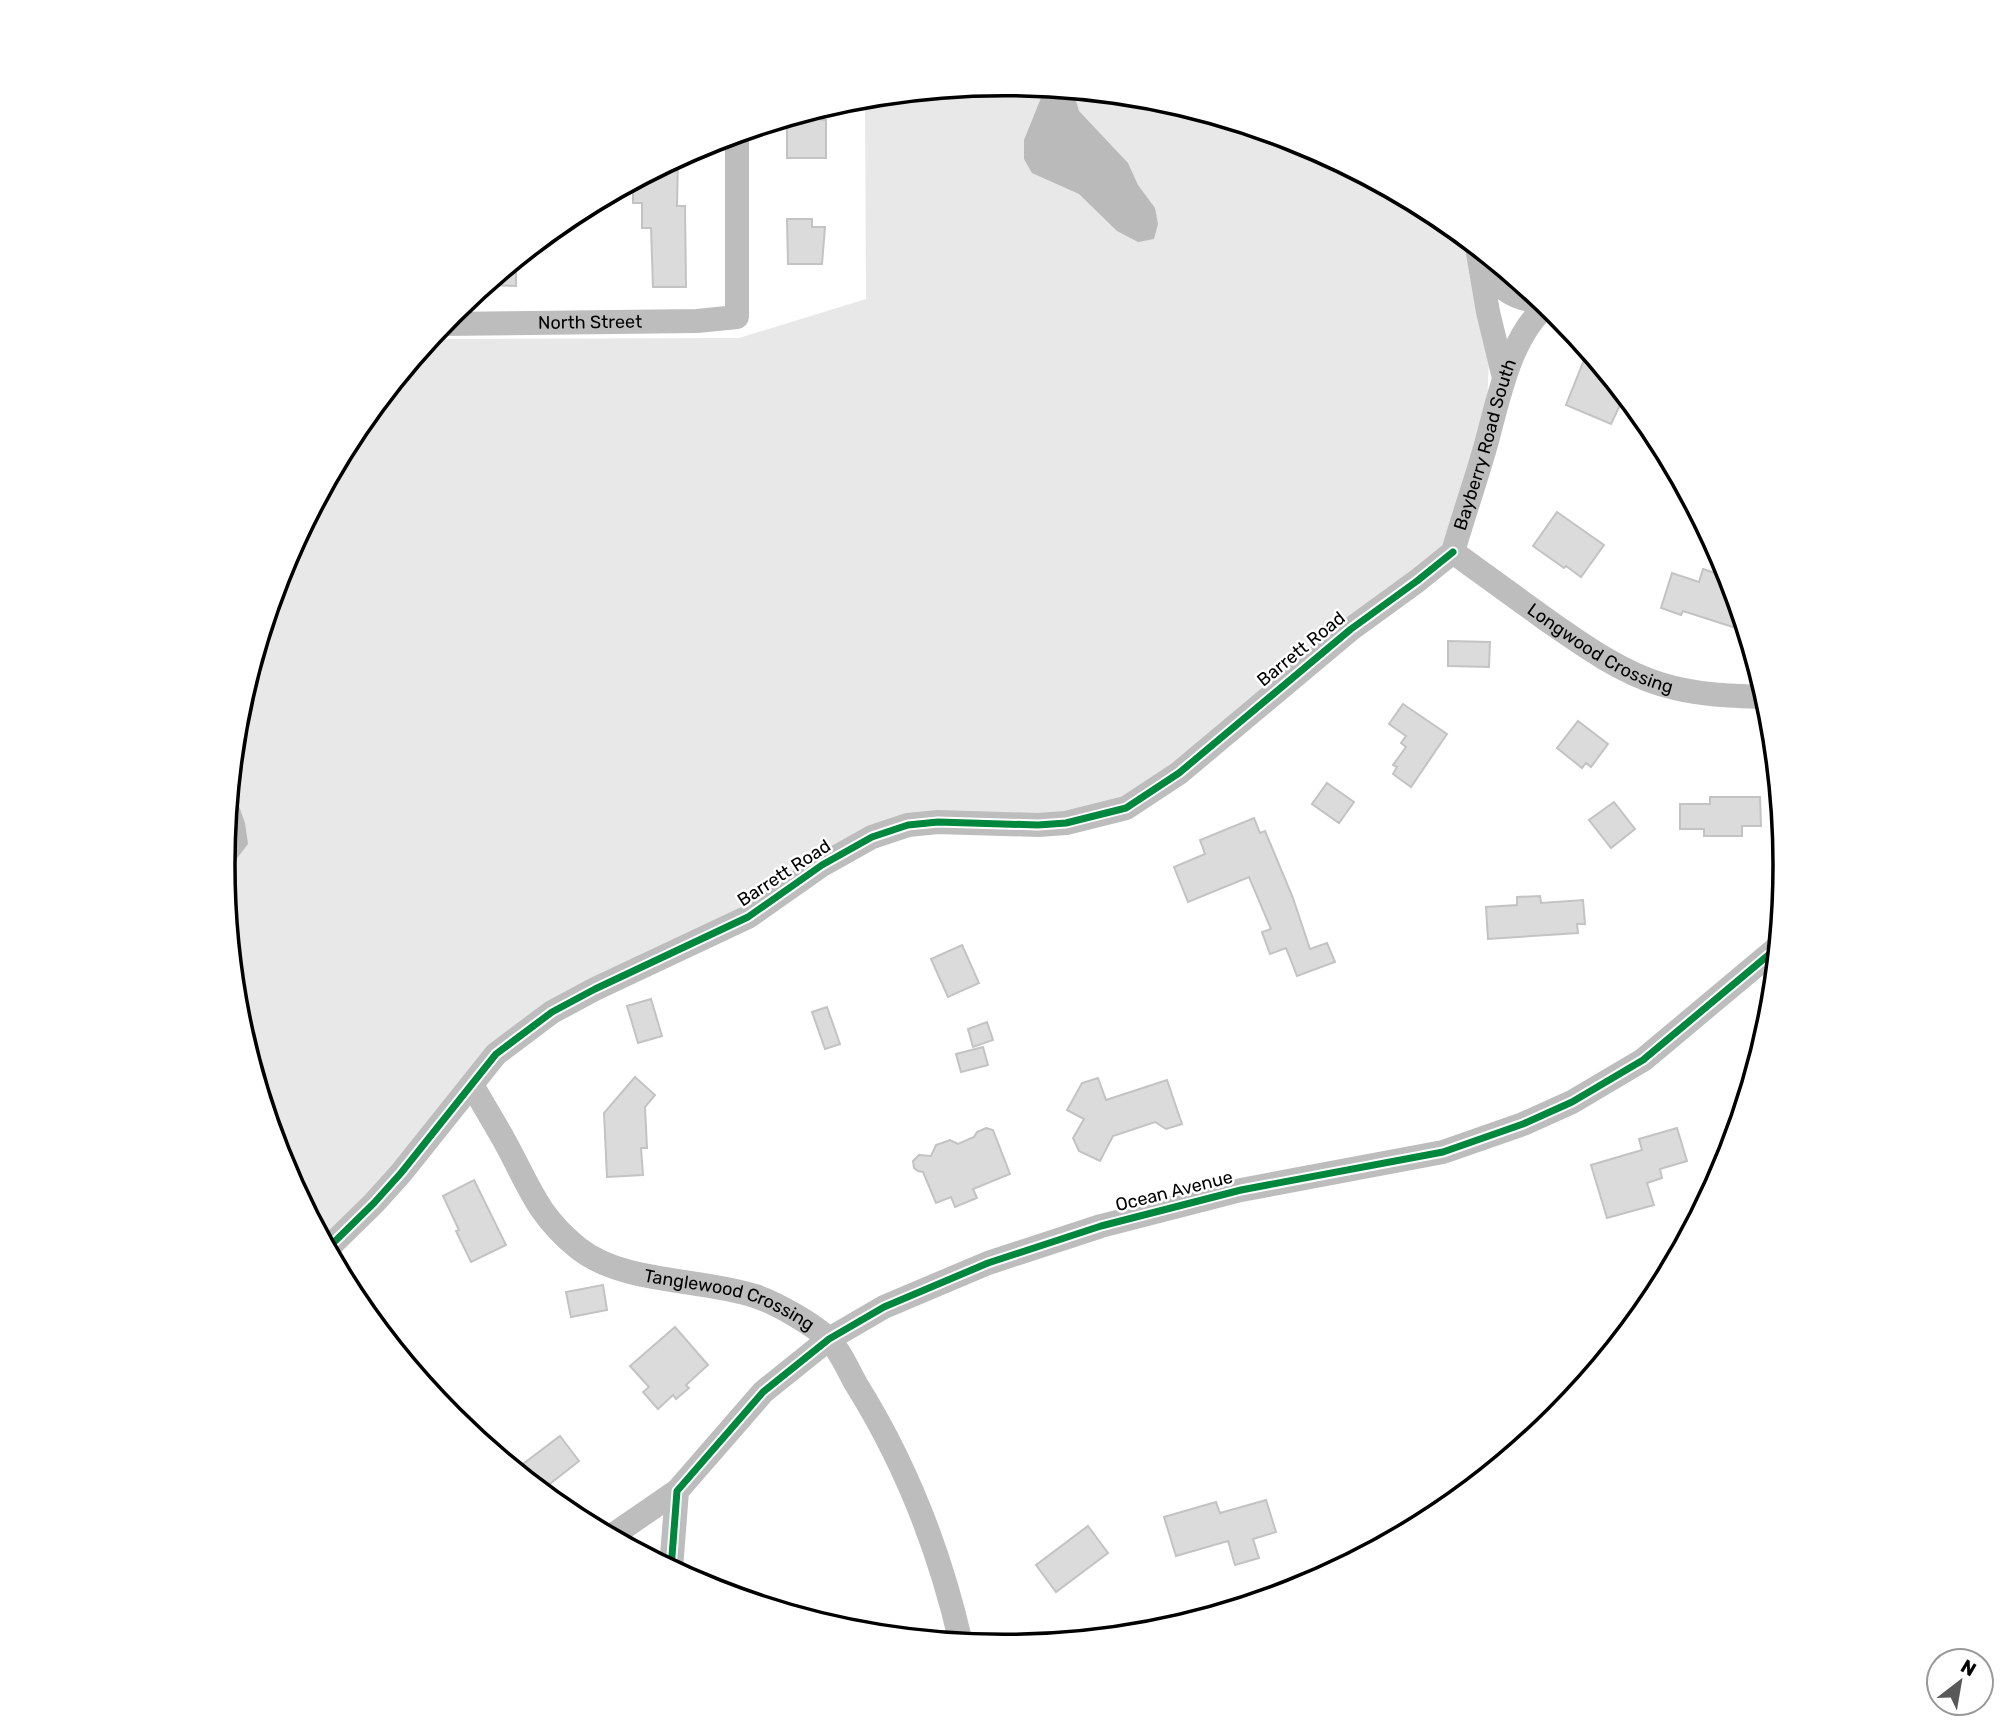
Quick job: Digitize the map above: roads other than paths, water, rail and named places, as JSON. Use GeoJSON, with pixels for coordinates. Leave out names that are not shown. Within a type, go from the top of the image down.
{"type":"FeatureCollection","features":[{"type":"Feature","properties":{"kind":"street","name":"North Street"},"geometry":{"type":"LineString","coordinates":[[459,324],[697,321],[737,317],[737,145]]}},
{"type":"Feature","properties":{"kind":"street","name":"Bayberry Road South"},"geometry":{"type":"LineString","coordinates":[[1453,552],[1504,378],[1488,312],[1479,260]]}},
{"type":"Feature","properties":{"kind":"street","name":"Bayberry Road South"},"geometry":{"type":"LineString","coordinates":[[1483,263],[1499,285],[1524,299]]}},
{"type":"Feature","properties":{"kind":"street"},"geometry":{"type":"LineString","coordinates":[[1504,378],[1518,346],[1539,313]]}},
{"type":"Feature","properties":{"kind":"street","name":"Longwood Crossing"},"geometry":{"type":"LineString","coordinates":[[1453,552],[1577,641],[1617,666],[1657,683],[1685,691],[1720,696],[1755,697]]}},
{"type":"Feature","properties":{"kind":"street","name":"Barrett Road"},"geometry":{"type":"LineString","coordinates":[[334,1242],[383,1193],[496,1054],[552,1012],[748,917],[822,865],[872,837],[908,825],[938,822],[1038,825],[1066,823],[1126,808],[1179,773],[1351,629],[1453,552]]}},
{"type":"Feature","properties":{"kind":"street","name":"Ocean Avenue"},"geometry":{"type":"LineString","coordinates":[[618,1531],[677,1490],[763,1392],[829,1339],[884,1307],[988,1263],[1101,1226],[1241,1190],[1443,1152],[1523,1124],[1572,1102],[1643,1060],[1768,955]]}},
{"type":"Feature","properties":{"kind":"street","name":"Tanglewood Crossing"},"geometry":{"type":"LineString","coordinates":[[472,1085],[505,1140],[539,1208],[553,1227],[581,1250],[612,1268],[626,1272],[707,1284],[755,1296],[779,1305],[829,1339],[885,1431],[925,1518],[959,1633]]}},
{"type":"Feature","properties":{"kind":"street"},"geometry":{"type":"LineString","coordinates":[[672,1559],[677,1490]]}}]}
